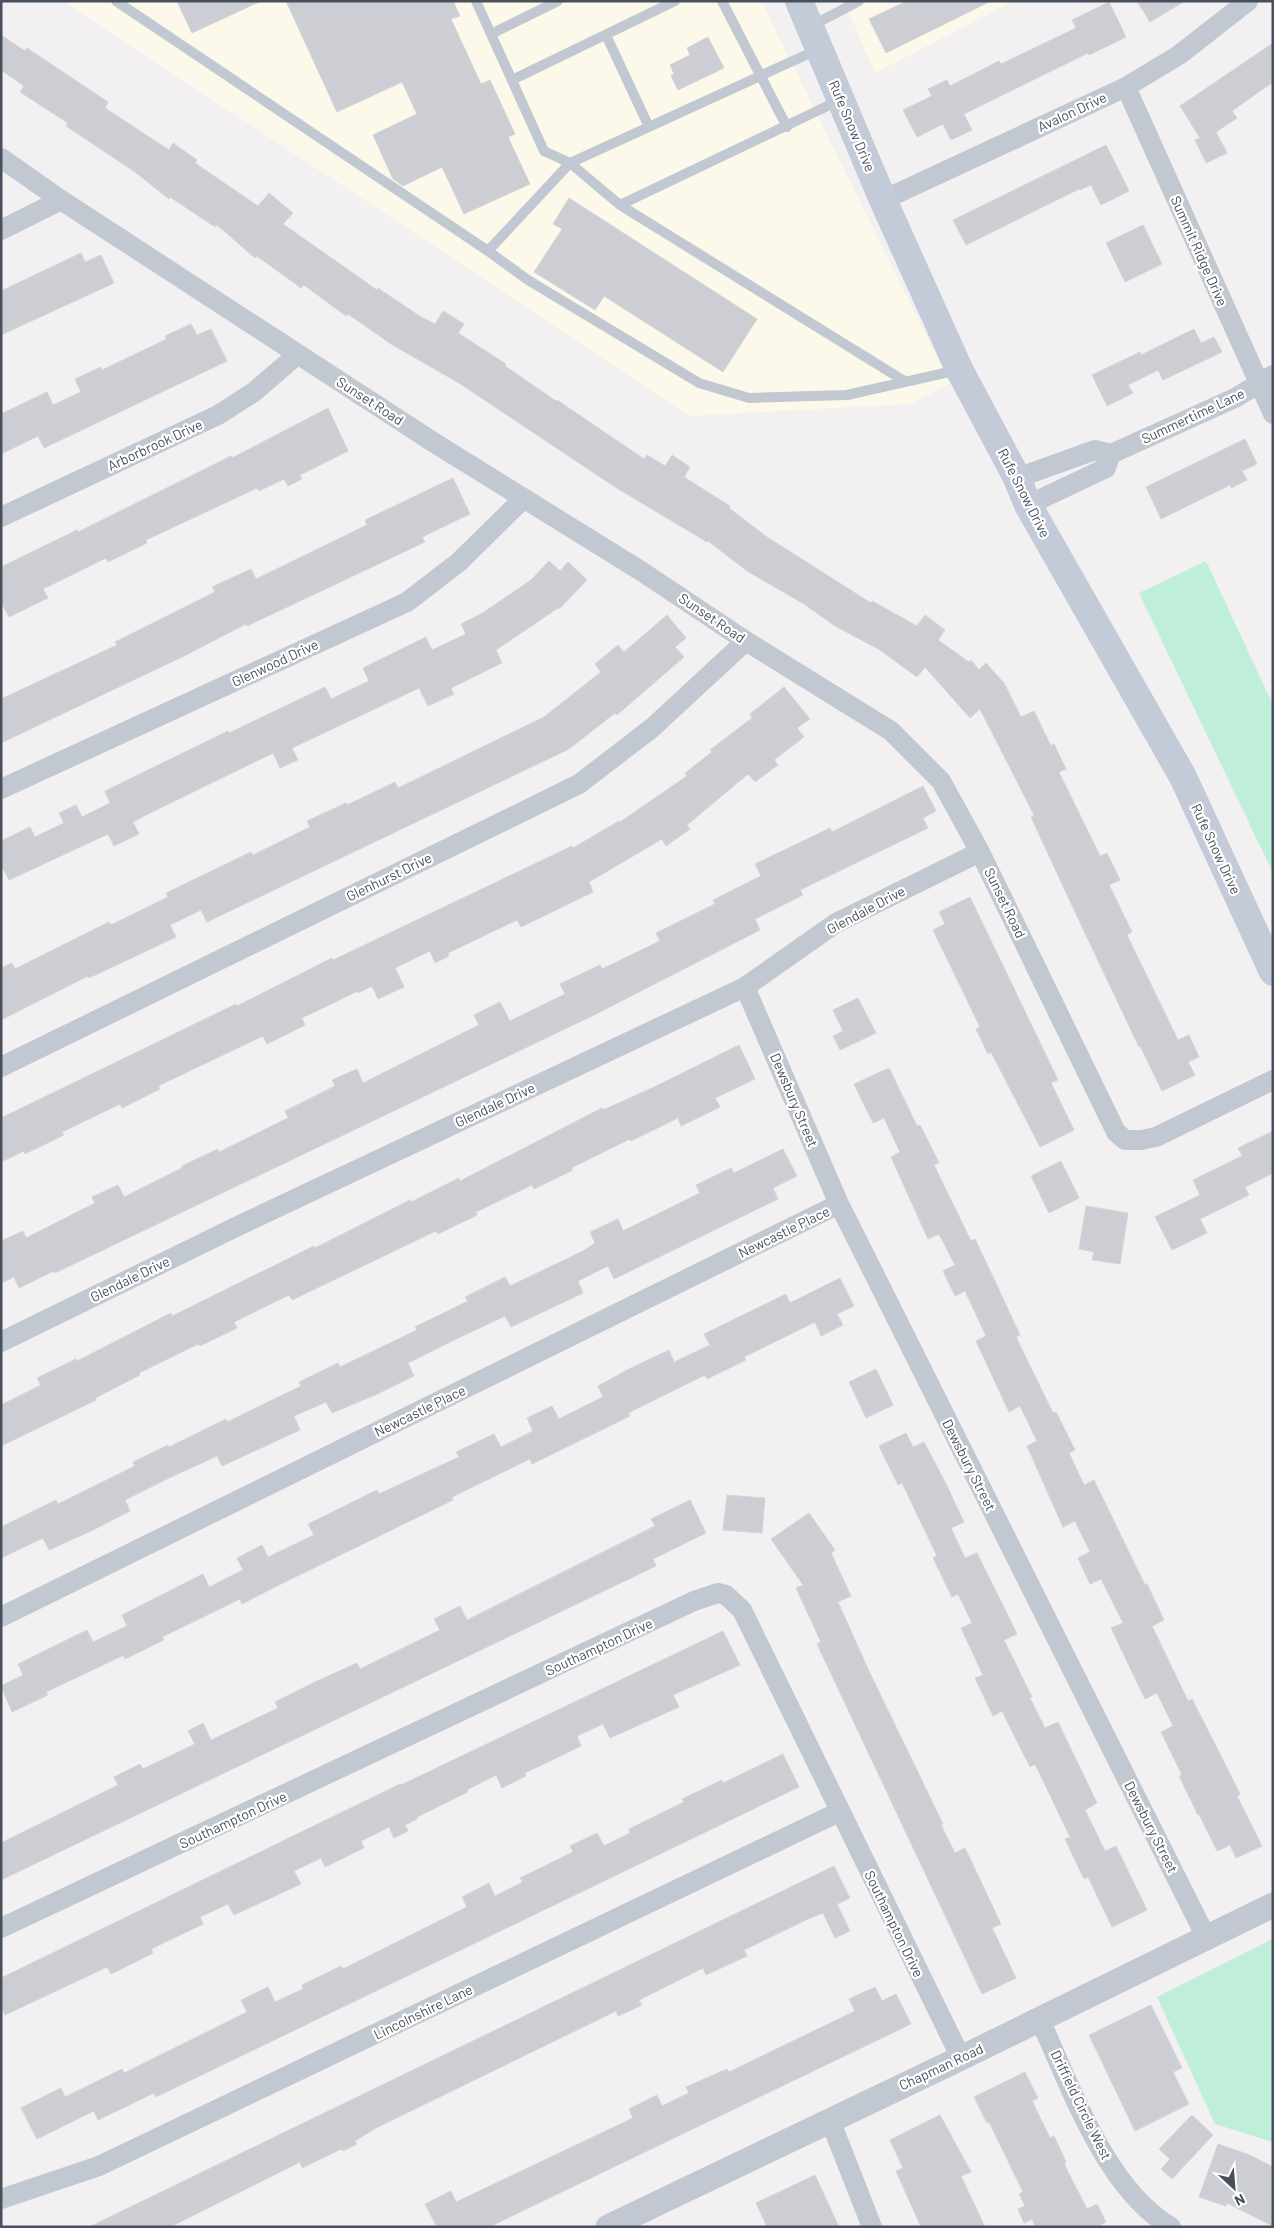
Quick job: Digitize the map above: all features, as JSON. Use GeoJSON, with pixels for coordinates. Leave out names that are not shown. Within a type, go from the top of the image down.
{"type":"FeatureCollection","features":[{"type":"Feature","properties":{"kind":"main road","name":"Rufe Snow Drive"},"geometry":{"type":"LineString","coordinates":[[800,1],[883,200],[959,369],[1017,478],[1028,505],[1183,777],[1273,972]]}},
{"type":"Feature","properties":{"kind":"street","name":"Avalon Drive"},"geometry":{"type":"LineString","coordinates":[[883,200],[1126,87],[1179,55],[1248,1]]}},
{"type":"Feature","properties":{"kind":"street","name":"Summit Ridge Drive"},"geometry":{"type":"LineString","coordinates":[[1126,87],[1265,379],[1273,414]]}},
{"type":"Feature","properties":{"kind":"street","name":"Sunset Road"},"geometry":{"type":"LineString","coordinates":[[1,158],[61,200],[433,442],[891,731],[941,781],[980,852],[1116,1132],[1125,1140],[1141,1140],[1156,1137],[1273,1080]]}},
{"type":"Feature","properties":{"kind":"street"},"geometry":{"type":"LineString","coordinates":[[1,230],[61,200]]}},
{"type":"Feature","properties":{"kind":"street","name":"Arborbrook Drive"},"geometry":{"type":"LineString","coordinates":[[1,517],[218,415],[254,392],[298,354]]}},
{"type":"Feature","properties":{"kind":"street","name":"Summertime Lane"},"geometry":{"type":"LineString","coordinates":[[1017,478],[1095,450],[1111,454],[1235,398],[1265,379]]}},
{"type":"Feature","properties":{"kind":"street","name":"Summertime Lane"},"geometry":{"type":"LineString","coordinates":[[1028,505],[1106,468],[1111,454]]}},
{"type":"Feature","properties":{"kind":"street","name":"Glenwood Drive"},"geometry":{"type":"LineString","coordinates":[[1,789],[407,602],[459,562],[524,498]]}},
{"type":"Feature","properties":{"kind":"street","name":"Glenhurst Drive"},"geometry":{"type":"LineString","coordinates":[[1,1067],[579,784],[652,728],[746,641]]}},
{"type":"Feature","properties":{"kind":"street","name":"Glendale Drive"},"geometry":{"type":"LineString","coordinates":[[1,1342],[240,1225],[745,987],[836,923],[980,852]]}},
{"type":"Feature","properties":{"kind":"street","name":"Dewsbury Street"},"geometry":{"type":"LineString","coordinates":[[745,987],[839,1204],[1206,1938]]}},
{"type":"Feature","properties":{"kind":"street","name":"Newcastle Place"},"geometry":{"type":"LineString","coordinates":[[1,1617],[839,1204]]}},
{"type":"Feature","properties":{"kind":"street","name":"Southampton Drive"},"geometry":{"type":"LineString","coordinates":[[1,1928],[685,1606],[718,1593],[726,1595],[742,1610],[839,1812],[961,2058]]}},
{"type":"Feature","properties":{"kind":"street","name":"Lincolnshire Lane"},"geometry":{"type":"LineString","coordinates":[[1,2199],[99,2166],[839,1812]]}},
{"type":"Feature","properties":{"kind":"street","name":"Chapman Road"},"geometry":{"type":"LineString","coordinates":[[608,2227],[1040,2020],[1273,1905]]}},
{"type":"Feature","properties":{"kind":"street","name":"Driffield Circle West"},"geometry":{"type":"LineString","coordinates":[[1040,2020],[1087,2122],[1109,2164],[1132,2195],[1161,2221],[1171,2227]]}},
{"type":"Feature","properties":{"kind":"street"},"geometry":{"type":"LineString","coordinates":[[830,2120],[872,2227]]}},
{"type":"Feature","properties":{"kind":"lane"},"geometry":{"type":"LineString","coordinates":[[116,1],[488,251],[528,280],[699,383],[749,398],[847,395],[959,369]]}},
{"type":"Feature","properties":{"kind":"lane"},"geometry":{"type":"LineString","coordinates":[[476,1],[544,151],[570,164],[620,205],[906,382]]}},
{"type":"Feature","properties":{"kind":"lane"},"geometry":{"type":"LineString","coordinates":[[491,34],[558,1]]}},
{"type":"Feature","properties":{"kind":"lane"},"geometry":{"type":"LineString","coordinates":[[512,80],[675,1]]}},
{"type":"Feature","properties":{"kind":"lane"},"geometry":{"type":"LineString","coordinates":[[722,1],[787,127]]}},
{"type":"Feature","properties":{"kind":"lane"},"geometry":{"type":"LineString","coordinates":[[488,251],[570,164],[760,76],[815,37],[859,1]]}},
{"type":"Feature","properties":{"kind":"lane"},"geometry":{"type":"LineString","coordinates":[[606,34],[649,127]]}},
{"type":"Feature","properties":{"kind":"lane"},"geometry":{"type":"LineString","coordinates":[[620,205],[841,100]]}},
{"type":"Feature","properties":{"kind":"shaded area"},"geometry":{"type":"Polygon","coordinates":[[[64,1],[761,1],[950,384],[910,404],[690,416],[64,1]]]}},
{"type":"Feature","properties":{"kind":"shaded area"},"geometry":{"type":"Polygon","coordinates":[[[844,1],[1014,1],[875,73],[844,1]]]}},
{"type":"Feature","properties":{"kind":"green space"},"geometry":{"type":"Polygon","coordinates":[[[1206,561],[1273,705],[1273,873],[1139,593],[1206,561]]]}},
{"type":"Feature","properties":{"kind":"green space"},"geometry":{"type":"Polygon","coordinates":[[[1273,1939],[1273,2142],[1215,2124],[1157,1997],[1273,1939]]]}},
{"type":"Feature","properties":{"kind":"building"},"geometry":{"type":"Polygon","coordinates":[[[177,1],[261,1],[192,33],[177,1]]]}},
{"type":"Feature","properties":{"kind":"building"},"geometry":{"type":"Polygon","coordinates":[[[286,1],[453,1],[460,16],[451,19],[481,84],[490,80],[515,134],[508,137],[530,184],[464,214],[442,167],[403,186],[393,179],[373,135],[417,114],[402,82],[337,112],[286,1]]]}},
{"type":"Feature","properties":{"kind":"building"},"geometry":{"type":"Polygon","coordinates":[[[907,1],[991,1],[886,53],[869,19],[907,1]]]}},
{"type":"Feature","properties":{"kind":"building"},"geometry":{"type":"Polygon","coordinates":[[[1137,1],[1185,1],[1150,22],[1137,1]]]}},
{"type":"Feature","properties":{"kind":"building"},"geometry":{"type":"Polygon","coordinates":[[[1109,2],[1126,37],[1089,55],[1088,53],[964,114],[972,130],[951,140],[943,124],[917,137],[903,110],[932,96],[928,89],[947,80],[950,86],[999,61],[1001,64],[1076,28],[1072,20],[1109,2]]]}},
{"type":"Feature","properties":{"kind":"building"},"geometry":{"type":"Polygon","coordinates":[[[1,35],[25,51],[27,48],[108,102],[105,108],[169,150],[173,143],[197,160],[195,163],[258,206],[269,193],[293,213],[283,224],[377,290],[378,288],[421,317],[435,324],[443,311],[464,324],[458,333],[644,459],[647,455],[665,466],[672,455],[690,467],[684,477],[730,506],[729,508],[767,537],[871,603],[872,601],[917,626],[925,615],[945,630],[938,640],[969,662],[971,660],[979,670],[986,663],[1004,683],[1021,717],[1034,711],[1051,746],[1054,744],[1066,769],[1059,772],[1100,856],[1107,853],[1120,880],[1109,885],[1132,932],[1127,935],[1178,1040],[1189,1035],[1199,1057],[1188,1062],[1195,1075],[1162,1091],[1075,912],[1031,817],[1034,815],[980,709],[970,718],[925,667],[917,677],[880,650],[835,626],[804,604],[747,571],[708,541],[615,487],[459,383],[391,344],[348,314],[346,316],[304,285],[301,288],[257,256],[255,258],[217,225],[215,227],[170,197],[169,199],[135,172],[66,126],[68,123],[20,92],[24,86],[1,70],[1,35]]]}},
{"type":"Feature","properties":{"kind":"building"},"geometry":{"type":"Polygon","coordinates":[[[708,37],[724,68],[678,90],[671,76],[674,74],[670,65],[690,55],[687,48],[708,37]]]}},
{"type":"Feature","properties":{"kind":"building"},"geometry":{"type":"Polygon","coordinates":[[[1273,43],[1273,82],[1232,111],[1237,118],[1216,132],[1227,153],[1206,163],[1195,140],[1200,138],[1180,106],[1273,43]]]}},
{"type":"Feature","properties":{"kind":"building"},"geometry":{"type":"Polygon","coordinates":[[[1106,145],[1129,191],[1101,205],[1091,185],[1079,189],[966,245],[953,220],[1106,145]]]}},
{"type":"Feature","properties":{"kind":"building"},"geometry":{"type":"Polygon","coordinates":[[[569,198],[757,319],[723,372],[604,296],[595,310],[534,272],[562,229],[553,224],[569,198]]]}},
{"type":"Feature","properties":{"kind":"building"},"geometry":{"type":"Polygon","coordinates":[[[1143,225],[1162,264],[1125,282],[1106,243],[1143,225]]]}},
{"type":"Feature","properties":{"kind":"building"},"geometry":{"type":"Polygon","coordinates":[[[81,253],[85,262],[101,255],[114,283],[1,335],[1,291],[81,253]]]}},
{"type":"Feature","properties":{"kind":"building"},"geometry":{"type":"Polygon","coordinates":[[[191,324],[197,335],[211,329],[227,361],[44,448],[38,436],[1,454],[1,414],[47,392],[53,405],[81,392],[75,379],[101,367],[102,370],[167,339],[165,336],[191,324]]]}},
{"type":"Feature","properties":{"kind":"building"},"geometry":{"type":"Polygon","coordinates":[[[1194,329],[1201,343],[1214,337],[1222,352],[1163,380],[1158,370],[1128,385],[1133,393],[1107,406],[1092,375],[1140,352],[1141,355],[1194,329]]]}},
{"type":"Feature","properties":{"kind":"building"},"geometry":{"type":"Polygon","coordinates":[[[328,408],[348,451],[300,475],[302,479],[288,486],[284,479],[259,491],[257,488],[146,540],[147,543],[108,562],[106,558],[43,589],[48,598],[9,617],[1,602],[1,567],[77,530],[78,532],[231,456],[232,458],[328,408]]]}},
{"type":"Feature","properties":{"kind":"building"},"geometry":{"type":"Polygon","coordinates":[[[1245,439],[1257,464],[1242,471],[1247,480],[1231,488],[1230,485],[1161,519],[1146,487],[1245,439]]]}},
{"type":"Feature","properties":{"kind":"building"},"geometry":{"type":"Polygon","coordinates":[[[453,478],[470,514],[422,537],[425,542],[247,626],[246,624],[184,656],[1,743],[1,699],[117,645],[115,642],[215,592],[212,587],[251,569],[256,579],[367,525],[365,520],[453,478]]]}},
{"type":"Feature","properties":{"kind":"building"},"geometry":{"type":"Polygon","coordinates":[[[549,561],[560,571],[568,562],[587,580],[559,609],[496,650],[502,663],[451,688],[454,694],[428,706],[419,688],[292,748],[298,760],[280,768],[273,753],[133,822],[139,834],[114,846],[108,834],[9,880],[1,865],[1,841],[30,827],[35,837],[64,823],[59,813],[76,805],[82,817],[110,803],[105,791],[228,731],[229,733],[325,687],[331,699],[369,681],[363,668],[426,637],[432,650],[466,634],[461,624],[481,614],[531,580],[549,561]]]}},
{"type":"Feature","properties":{"kind":"building"},"geometry":{"type":"Polygon","coordinates":[[[667,615],[686,638],[675,647],[684,657],[617,715],[615,713],[569,749],[207,922],[201,910],[170,925],[176,937],[89,978],[88,976],[1,1020],[1,968],[12,963],[15,969],[109,922],[111,925],[168,897],[166,893],[251,852],[253,855],[310,827],[307,821],[346,803],[347,805],[395,782],[398,788],[544,717],[601,672],[595,664],[618,645],[624,652],[667,615]]]}},
{"type":"Feature","properties":{"kind":"building"},"geometry":{"type":"Polygon","coordinates":[[[784,687],[810,719],[797,728],[804,737],[774,760],[778,765],[755,782],[748,774],[687,825],[690,829],[666,846],[662,839],[589,882],[593,892],[521,927],[517,920],[448,953],[449,956],[435,963],[430,951],[395,968],[404,987],[378,999],[372,986],[358,993],[358,991],[302,1018],[305,1025],[267,1044],[263,1036],[158,1086],[160,1089],[122,1108],[120,1104],[62,1132],[64,1135],[25,1154],[24,1151],[1,1162],[1,1118],[236,1004],[237,1006],[332,958],[333,960],[572,846],[573,848],[620,822],[687,776],[685,773],[712,752],[710,750],[752,718],[750,714],[784,687]]]}},
{"type":"Feature","properties":{"kind":"building"},"geometry":{"type":"Polygon","coordinates":[[[923,786],[936,811],[923,818],[928,828],[800,890],[803,895],[755,919],[760,930],[592,1016],[55,1273],[54,1271],[19,1288],[14,1277],[1,1283],[1,1241],[23,1231],[26,1238],[95,1203],[92,1197],[118,1185],[124,1197],[182,1168],[182,1166],[218,1149],[219,1152],[288,1118],[285,1111],[335,1086],[332,1080],[357,1069],[363,1083],[479,1025],[474,1015],[500,1002],[510,1021],[565,994],[560,984],[600,965],[602,969],[660,941],[656,933],[715,904],[713,900],[761,876],[755,864],[830,828],[832,832],[923,786]]]}},
{"type":"Feature","properties":{"kind":"building"},"geometry":{"type":"Polygon","coordinates":[[[970,897],[1058,1080],[1051,1083],[1074,1130],[1040,1147],[991,1052],[988,1054],[976,1029],[980,1027],[933,930],[945,924],[939,912],[970,897]]]}},
{"type":"Feature","properties":{"kind":"building"},"geometry":{"type":"Polygon","coordinates":[[[858,998],[876,1033],[840,1050],[833,1036],[843,1031],[833,1010],[858,998]]]}},
{"type":"Feature","properties":{"kind":"building"},"geometry":{"type":"Polygon","coordinates":[[[739,1045],[755,1079],[715,1098],[720,1107],[681,1126],[678,1118],[571,1168],[573,1170],[534,1189],[532,1185],[476,1212],[477,1215],[438,1234],[436,1231],[292,1300],[289,1295],[234,1322],[237,1328],[200,1346],[198,1344],[139,1373],[140,1375],[95,1398],[96,1400],[1,1446],[1,1405],[41,1385],[37,1378],[76,1359],[77,1361],[171,1313],[172,1316],[314,1246],[315,1248],[410,1200],[411,1202],[459,1178],[460,1181],[602,1108],[603,1110],[650,1089],[739,1045]]]}},
{"type":"Feature","properties":{"kind":"building"},"geometry":{"type":"Polygon","coordinates":[[[889,1068],[917,1126],[920,1125],[939,1163],[934,1165],[971,1241],[975,1239],[1020,1335],[1016,1337],[1053,1413],[1056,1412],[1075,1450],[1069,1453],[1084,1485],[1094,1480],[1164,1620],[1152,1626],[1188,1701],[1192,1699],[1240,1794],[1237,1796],[1262,1846],[1236,1858],[1230,1845],[1217,1851],[1198,1815],[1179,1776],[1182,1775],[1161,1732],[1173,1726],[1157,1693],[1145,1699],[1111,1628],[1123,1623],[1101,1579],[1090,1584],[1078,1558],[1090,1552],[1075,1521],[1063,1527],[1027,1446],[1037,1441],[1020,1406],[1009,1412],[976,1341],[986,1336],[965,1291],[955,1296],[943,1271],[955,1265],[939,1234],[928,1239],[891,1157],[900,1152],[884,1118],[873,1123],[854,1084],[889,1068]]]}},
{"type":"Feature","properties":{"kind":"building"},"geometry":{"type":"Polygon","coordinates":[[[1273,1131],[1273,1173],[1245,1187],[1249,1195],[1200,1219],[1207,1233],[1172,1250],[1155,1217],[1200,1195],[1193,1180],[1242,1156],[1238,1148],[1273,1131]]]}},
{"type":"Feature","properties":{"kind":"building"},"geometry":{"type":"Polygon","coordinates":[[[783,1149],[797,1176],[773,1188],[778,1199],[614,1279],[608,1266],[578,1281],[583,1293],[511,1327],[505,1316],[452,1341],[408,1363],[414,1376],[375,1395],[332,1413],[326,1402],[294,1416],[300,1430],[222,1466],[217,1456],[169,1478],[125,1500],[130,1511],[93,1530],[49,1550],[43,1538],[1,1558],[1,1527],[56,1500],[58,1504],[135,1466],[133,1462],[168,1445],[169,1447],[226,1419],[227,1422],[301,1386],[299,1382],[338,1363],[340,1367],[417,1330],[415,1327],[468,1301],[465,1297],[505,1277],[510,1286],[583,1251],[595,1243],[590,1232],[618,1219],[623,1231],[700,1193],[696,1185],[731,1168],[734,1173],[783,1149]]]}},
{"type":"Feature","properties":{"kind":"building"},"geometry":{"type":"Polygon","coordinates":[[[1061,1161],[1079,1198],[1049,1213],[1031,1176],[1061,1161]]]}},
{"type":"Feature","properties":{"kind":"building"},"geometry":{"type":"Polygon","coordinates":[[[1086,1206],[1128,1213],[1120,1264],[1092,1260],[1094,1252],[1079,1249],[1086,1206]]]}},
{"type":"Feature","properties":{"kind":"building"},"geometry":{"type":"Polygon","coordinates":[[[840,1278],[854,1306],[837,1314],[843,1325],[821,1336],[815,1322],[744,1357],[746,1360],[707,1379],[705,1375],[628,1413],[630,1416],[532,1464],[530,1459],[452,1497],[453,1500],[242,1604],[240,1599],[162,1637],[164,1640],[125,1659],[124,1655],[46,1692],[48,1695],[12,1712],[1,1686],[23,1675],[18,1664],[87,1630],[93,1642],[127,1626],[122,1615],[203,1574],[209,1587],[243,1570],[237,1558],[262,1545],[268,1557],[314,1535],[308,1524],[377,1490],[379,1494],[459,1457],[456,1452],[494,1434],[501,1447],[533,1431],[527,1418],[552,1406],[559,1419],[603,1397],[598,1386],[629,1369],[669,1350],[674,1362],[710,1345],[704,1334],[786,1294],[790,1303],[840,1278]]]}},
{"type":"Feature","properties":{"kind":"building"},"geometry":{"type":"Polygon","coordinates":[[[876,1369],[893,1405],[866,1418],[849,1382],[876,1369]]]}},
{"type":"Feature","properties":{"kind":"building"},"geometry":{"type":"Polygon","coordinates":[[[906,1433],[913,1447],[924,1442],[945,1482],[964,1522],[951,1528],[965,1558],[977,1553],[1017,1634],[1004,1640],[1032,1697],[1030,1698],[1045,1728],[1058,1722],[1097,1803],[1085,1810],[1105,1851],[1116,1846],[1147,1910],[1112,1927],[1088,1877],[1084,1879],[1065,1839],[1070,1837],[1035,1764],[1030,1767],[1002,1711],[993,1716],[975,1678],[983,1675],[961,1628],[972,1623],[958,1594],[952,1597],[933,1558],[937,1556],[902,1483],[898,1485],[879,1446],[906,1433]]]}},
{"type":"Feature","properties":{"kind":"building"},"geometry":{"type":"Polygon","coordinates":[[[727,1495],[765,1498],[762,1533],[723,1530],[727,1495]]]}},
{"type":"Feature","properties":{"kind":"building"},"geometry":{"type":"Polygon","coordinates":[[[690,1500],[706,1533],[653,1559],[656,1566],[1,1880],[1,1843],[118,1785],[114,1777],[140,1764],[143,1769],[195,1744],[188,1731],[203,1723],[211,1740],[278,1708],[275,1702],[315,1682],[357,1663],[360,1669],[440,1630],[434,1619],[460,1606],[467,1620],[655,1526],[651,1519],[690,1500]]]}},
{"type":"Feature","properties":{"kind":"building"},"geometry":{"type":"Polygon","coordinates":[[[809,1513],[835,1550],[831,1553],[851,1596],[838,1602],[868,1669],[943,1824],[941,1825],[955,1853],[965,1848],[1001,1924],[992,1928],[1016,1978],[982,1994],[817,1644],[821,1642],[796,1588],[803,1585],[771,1539],[809,1513]]]}},
{"type":"Feature","properties":{"kind":"building"},"geometry":{"type":"Polygon","coordinates":[[[723,1631],[740,1665],[673,1695],[679,1707],[610,1738],[603,1724],[577,1736],[581,1746],[525,1773],[526,1776],[502,1788],[496,1775],[467,1790],[468,1792],[417,1817],[417,1819],[405,1825],[408,1831],[394,1838],[389,1827],[361,1841],[364,1848],[325,1867],[321,1858],[294,1871],[301,1884],[234,1915],[228,1904],[200,1917],[203,1924],[151,1949],[153,1953],[111,1974],[107,1967],[5,2015],[1,2006],[1,1978],[400,1784],[723,1631]]]}},
{"type":"Feature","properties":{"kind":"building"},"geometry":{"type":"Polygon","coordinates":[[[783,1754],[799,1787],[156,2097],[154,2093],[98,2120],[94,2111],[37,2139],[21,2108],[61,2088],[65,2097],[122,2069],[124,2073],[247,2012],[241,2000],[268,1987],[275,2002],[303,1989],[302,1985],[341,1966],[343,1969],[467,1907],[462,1897],[489,1883],[495,1896],[523,1882],[520,1878],[573,1852],[570,1846],[597,1833],[604,1846],[630,1833],[629,1829],[684,1802],[682,1799],[722,1780],[723,1783],[783,1754]]]}},
{"type":"Feature","properties":{"kind":"building"},"geometry":{"type":"Polygon","coordinates":[[[834,1866],[850,1898],[837,1904],[850,1931],[835,1938],[823,1913],[810,1918],[744,1950],[747,1956],[706,1975],[703,1968],[639,2000],[642,2005],[618,2016],[616,2011],[376,2128],[355,2141],[357,2144],[343,2151],[341,2149],[302,2168],[300,2162],[170,2227],[89,2227],[834,1866]]]}},
{"type":"Feature","properties":{"kind":"building"},"geometry":{"type":"Polygon","coordinates":[[[875,1987],[882,2001],[896,1994],[911,2024],[489,2227],[437,2227],[425,2204],[451,2191],[456,2202],[633,2118],[629,2109],[657,2095],[662,2106],[689,2093],[686,2087],[727,2069],[729,2072],[855,2011],[849,1999],[875,1987]]]}},
{"type":"Feature","properties":{"kind":"building"},"geometry":{"type":"Polygon","coordinates":[[[1151,2005],[1182,2068],[1173,2072],[1189,2104],[1135,2131],[1089,2035],[1151,2005]]]}},
{"type":"Feature","properties":{"kind":"building"},"geometry":{"type":"Polygon","coordinates":[[[1025,2072],[1038,2098],[1032,2101],[1050,2138],[1054,2136],[1066,2162],[1064,2164],[1087,2209],[1097,2204],[1106,2222],[1097,2227],[1035,2227],[1032,2219],[1024,2223],[1018,2209],[1025,2206],[1019,2194],[1023,2192],[989,2122],[987,2123],[974,2097],[1025,2072]]]}},
{"type":"Feature","properties":{"kind":"building"},"geometry":{"type":"Polygon","coordinates":[[[940,2115],[971,2172],[961,2176],[985,2227],[921,2227],[896,2171],[903,2168],[890,2140],[940,2115]]]}},
{"type":"Feature","properties":{"kind":"building"},"geometry":{"type":"Polygon","coordinates":[[[1192,2115],[1213,2135],[1172,2179],[1161,2169],[1170,2159],[1159,2149],[1192,2115]]]}},
{"type":"Feature","properties":{"kind":"building"},"geometry":{"type":"Polygon","coordinates":[[[1218,2144],[1250,2155],[1273,2167],[1273,2226],[1227,2203],[1226,2206],[1199,2197],[1218,2144]]]}},
{"type":"Feature","properties":{"kind":"building"},"geometry":{"type":"Polygon","coordinates":[[[815,2175],[839,2227],[767,2227],[756,2203],[815,2175]]]}}]}
